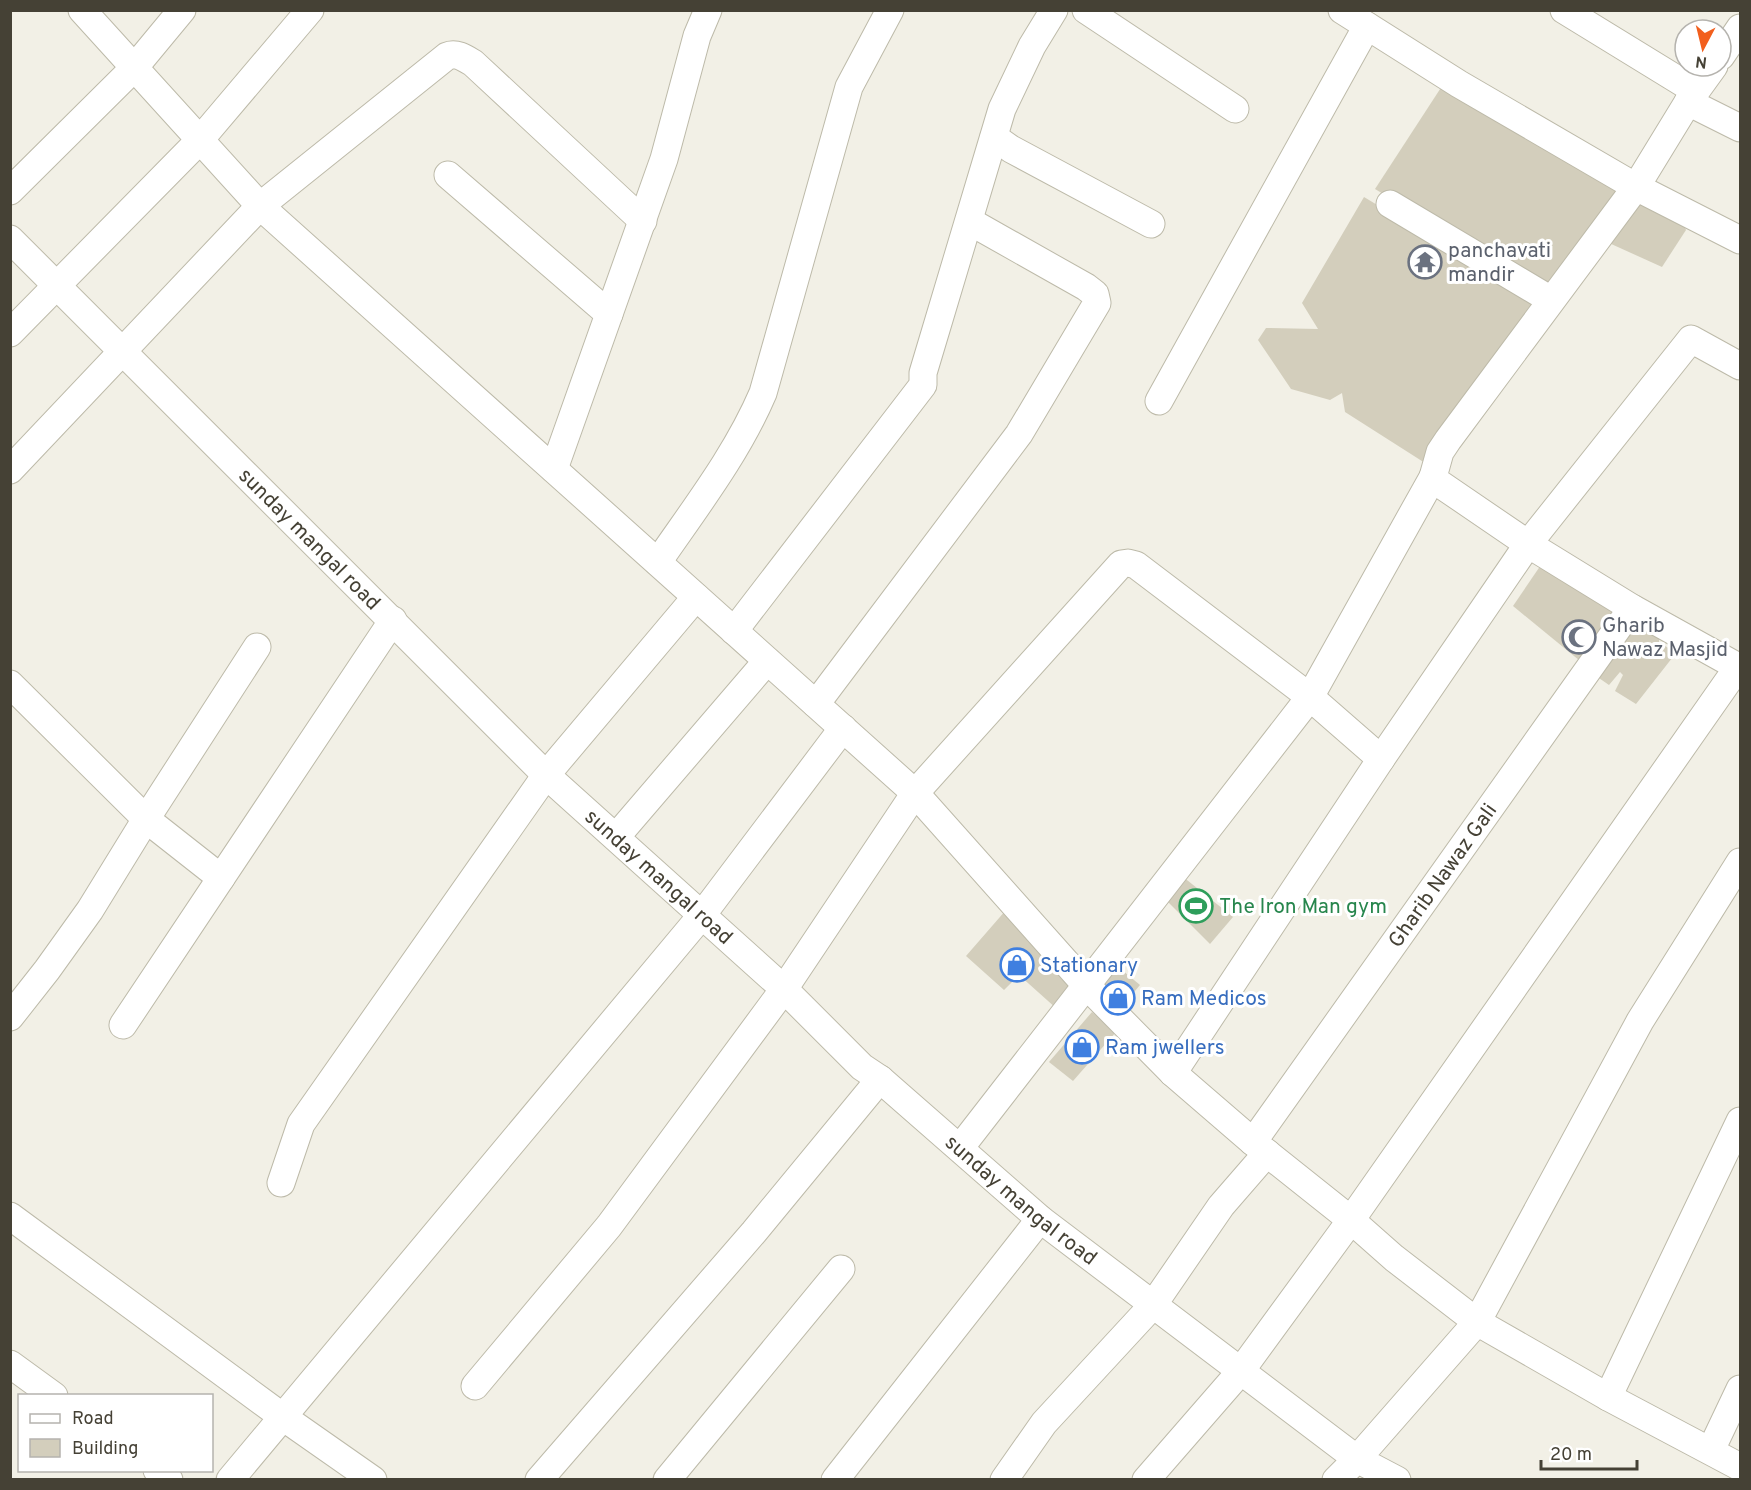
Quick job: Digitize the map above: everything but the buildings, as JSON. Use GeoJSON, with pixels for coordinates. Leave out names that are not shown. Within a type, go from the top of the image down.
{"type":"FeatureCollection","features":[{"type":"Feature","properties":{"kind":"street"},"geometry":{"type":"LineString","coordinates":[[82,10],[260,206],[915,793],[1086,985],[1173,1073],[1394,1258],[1477,1322],[1608,1397],[1740,1467]]}},
{"type":"Feature","properties":{"kind":"street"},"geometry":{"type":"LineString","coordinates":[[10,191],[134,68],[182,10]]}},
{"type":"Feature","properties":{"kind":"street"},"geometry":{"type":"LineString","coordinates":[[10,333],[199,141],[310,10]]}},
{"type":"Feature","properties":{"kind":"street"},"geometry":{"type":"LineString","coordinates":[[554,470],[664,159],[697,36],[708,10]]}},
{"type":"Feature","properties":{"kind":"street"},"geometry":{"type":"LineString","coordinates":[[658,562],[732,452],[753,416],[763,393],[849,87],[890,10]]}},
{"type":"Feature","properties":{"kind":"street"},"geometry":{"type":"LineString","coordinates":[[734,631],[923,384],[923,373],[1002,110],[1017,74],[1054,10]]}},
{"type":"Feature","properties":{"kind":"street"},"geometry":{"type":"LineString","coordinates":[[1086,10],[1234,109]]}},
{"type":"Feature","properties":{"kind":"street"},"geometry":{"type":"LineString","coordinates":[[1342,10],[1459,84],[1636,187],[1740,240]]}},
{"type":"Feature","properties":{"kind":"street"},"geometry":{"type":"LineString","coordinates":[[1564,10],[1740,128]]}},
{"type":"Feature","properties":{"kind":"street"},"geometry":{"type":"LineString","coordinates":[[1159,401],[1367,26]]}},
{"type":"Feature","properties":{"kind":"street"},"geometry":{"type":"LineString","coordinates":[[10,470],[260,206],[452,54],[462,56],[473,63],[642,221]]}},
{"type":"Feature","properties":{"kind":"street"},"geometry":{"type":"LineString","coordinates":[[960,1148],[1310,697],[1433,477],[1440,452],[1636,187],[1705,78]]}},
{"type":"Feature","properties":{"kind":"street"},"geometry":{"type":"LineString","coordinates":[[994,137],[1011,150],[1151,224]]}},
{"type":"Feature","properties":{"kind":"street"},"geometry":{"type":"LineString","coordinates":[[448,175],[609,314]]}},
{"type":"Feature","properties":{"kind":"street"},"geometry":{"type":"LineString","coordinates":[[1390,204],[1551,300]]}},
{"type":"Feature","properties":{"kind":"street"},"geometry":{"type":"LineString","coordinates":[[816,704],[1019,434],[1097,303],[1095,294],[1086,287],[969,221]]}},
{"type":"Feature","properties":{"kind":"street","name":"sunday mangal road"},"geometry":{"type":"LineString","coordinates":[[10,239],[546,775],[784,989],[862,1067],[880,1079],[1040,1219],[1357,1459],[1397,1479]]}},
{"type":"Feature","properties":{"kind":"street"},"geometry":{"type":"LineString","coordinates":[[1173,1073],[1381,759],[1528,544],[1691,339],[1740,366]]}},
{"type":"Feature","properties":{"kind":"street"},"geometry":{"type":"LineString","coordinates":[[1146,1479],[1240,1372],[1351,1220],[1737,660],[1632,608],[1528,544],[1433,477]]}},
{"type":"Feature","properties":{"kind":"street"},"geometry":{"type":"LineString","coordinates":[[475,1386],[609,1226],[784,989],[915,793],[1121,564],[1136,565],[1310,697],[1381,759]]}},
{"type":"Feature","properties":{"kind":"street"},"geometry":{"type":"LineString","coordinates":[[281,1183],[301,1124],[546,775],[696,597]]}},
{"type":"Feature","properties":{"kind":"street","name":"Gharib Nawaz Gali"},"geometry":{"type":"LineString","coordinates":[[1004,1479],[1044,1423],[1153,1305],[1632,608]]}},
{"type":"Feature","properties":{"kind":"street"},"geometry":{"type":"LineString","coordinates":[[123,1025],[393,620]]}},
{"type":"Feature","properties":{"kind":"street"},"geometry":{"type":"LineString","coordinates":[[10,1017],[90,910],[257,647]]}},
{"type":"Feature","properties":{"kind":"street"},"geometry":{"type":"LineString","coordinates":[[615,837],[767,661]]}},
{"type":"Feature","properties":{"kind":"street"},"geometry":{"type":"LineString","coordinates":[[10,684],[146,819],[221,879]]}},
{"type":"Feature","properties":{"kind":"street"},"geometry":{"type":"LineString","coordinates":[[230,1479],[702,915],[843,728]]}},
{"type":"Feature","properties":{"kind":"street"},"geometry":{"type":"LineString","coordinates":[[1336,1479],[1357,1459],[1477,1322],[1640,1021],[1740,862]]}},
{"type":"Feature","properties":{"kind":"street"},"geometry":{"type":"LineString","coordinates":[[539,1479],[754,1232],[880,1079]]}},
{"type":"Feature","properties":{"kind":"street"},"geometry":{"type":"LineString","coordinates":[[1608,1397],[1740,1121]]}},
{"type":"Feature","properties":{"kind":"street"},"geometry":{"type":"LineString","coordinates":[[10,1216],[283,1417],[373,1479]]}},
{"type":"Feature","properties":{"kind":"street"},"geometry":{"type":"LineString","coordinates":[[835,1479],[1040,1219]]}},
{"type":"Feature","properties":{"kind":"street"},"geometry":{"type":"LineString","coordinates":[[667,1479],[841,1269]]}},
{"type":"Feature","properties":{"kind":"street"},"geometry":{"type":"LineString","coordinates":[[10,1364],[53,1394]]}},
{"type":"Feature","properties":{"kind":"street"},"geometry":{"type":"LineString","coordinates":[[1711,1450],[1740,1389]]}},
{"type":"Feature","properties":{"kind":"place","name":"panchavati mandir"},"geometry":{"type":"Point","coordinates":[1425,262]}},
{"type":"Feature","properties":{"kind":"place","name":"Gharib Nawaz Masjid"},"geometry":{"type":"Point","coordinates":[1579,637]}},
{"type":"Feature","properties":{"kind":"place","name":"The Iron Man gym"},"geometry":{"type":"Point","coordinates":[1196,906]}},
{"type":"Feature","properties":{"kind":"place","name":"Stationary"},"geometry":{"type":"Point","coordinates":[1017,965]}},
{"type":"Feature","properties":{"kind":"place","name":"Ram Medicos"},"geometry":{"type":"Point","coordinates":[1118,998]}},
{"type":"Feature","properties":{"kind":"place","name":"Ram jwellers"},"geometry":{"type":"Point","coordinates":[1082,1047]}}]}
